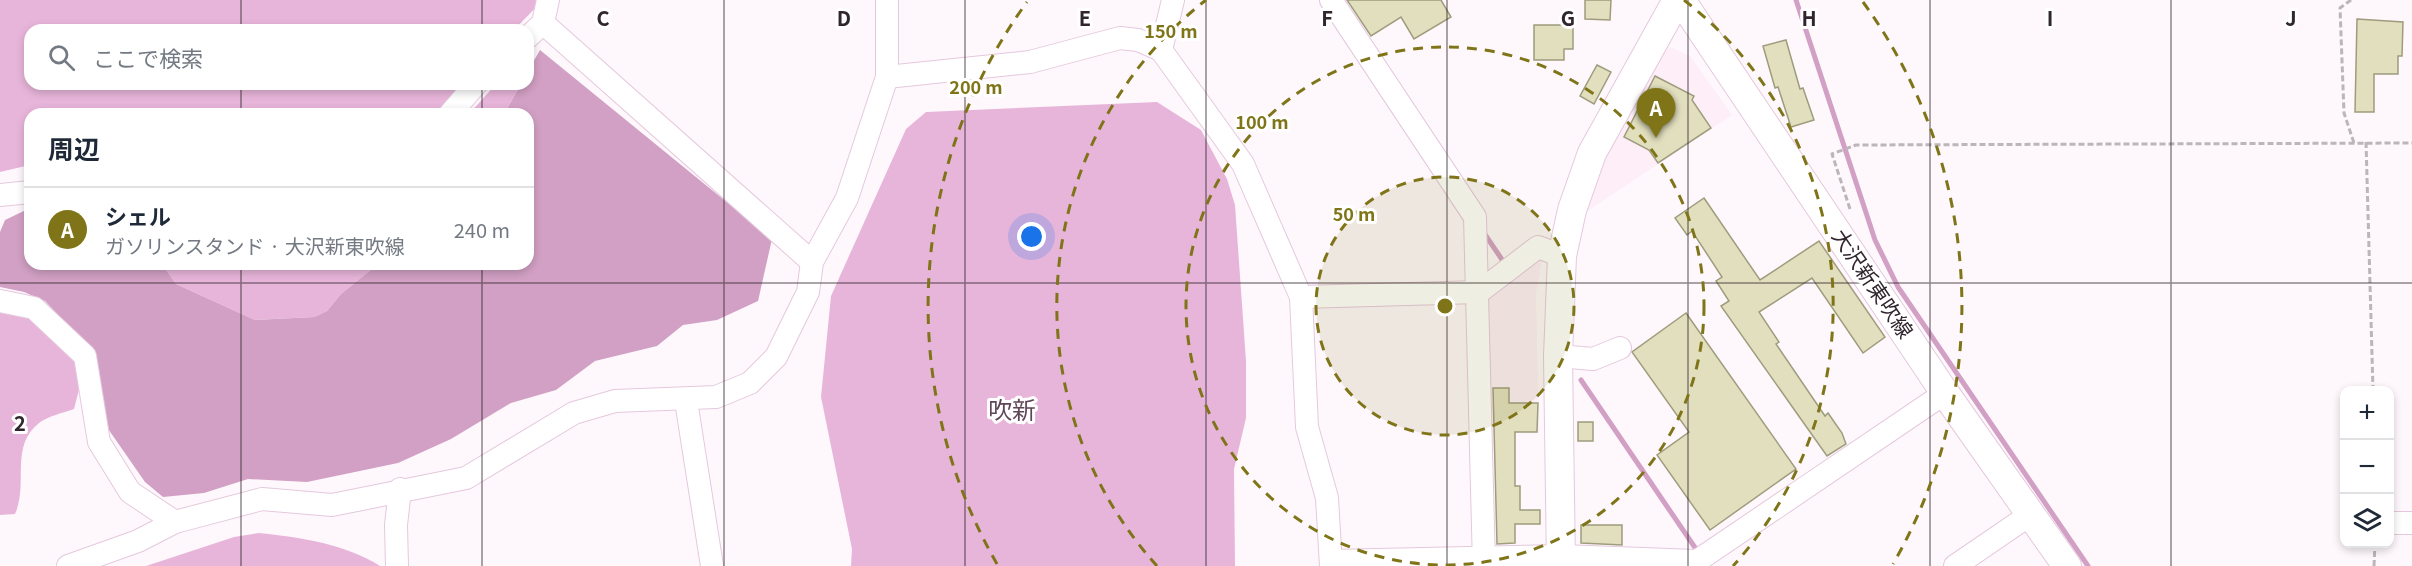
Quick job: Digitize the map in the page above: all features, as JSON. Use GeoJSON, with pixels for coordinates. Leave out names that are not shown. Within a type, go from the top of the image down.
{"type":"FeatureCollection","features":[{"type":"Feature","properties":{"kind":"main road","name":"大沢新東吹線"},"geometry":{"type":"LineString","coordinates":[[1561,561],[1558,356],[1562,256],[1572,210],[1592,153],[1679,0],[1945,393],[2031,514],[2058,563]]}},
{"type":"Feature","properties":{"kind":"street"},"geometry":{"type":"LineString","coordinates":[[548,0],[536,30],[812,262]]}},
{"type":"Feature","properties":{"kind":"street"},"geometry":{"type":"LineString","coordinates":[[68,566],[138,541],[175,522],[262,499],[332,504],[466,478],[574,413],[615,401],[686,400],[716,397],[741,389],[776,357],[808,292],[812,262],[847,198],[887,77],[887,0]]}},
{"type":"Feature","properties":{"kind":"street"},"geometry":{"type":"LineString","coordinates":[[1161,50],[1173,0]]}},
{"type":"Feature","properties":{"kind":"street"},"geometry":{"type":"LineString","coordinates":[[1330,0],[1475,217],[1479,292],[1484,563]]}},
{"type":"Feature","properties":{"kind":"street"},"geometry":{"type":"LineString","coordinates":[[887,77],[1030,62],[1120,38],[1138,40],[1161,50],[1243,164],[1301,297],[1307,427],[1327,498],[1331,564],[1561,561],[1698,564],[1945,393]]}},
{"type":"Feature","properties":{"kind":"street"},"geometry":{"type":"LineString","coordinates":[[455,108],[471,90]]}},
{"type":"Feature","properties":{"kind":"street"},"geometry":{"type":"LineString","coordinates":[[0,195],[24,193]]}},
{"type":"Feature","properties":{"kind":"street"},"geometry":{"type":"LineString","coordinates":[[1301,297],[1479,292],[1538,247],[1562,256]]}},
{"type":"Feature","properties":{"kind":"street"},"geometry":{"type":"LineString","coordinates":[[0,301],[34,308],[85,356],[99,442],[130,492],[175,522]]}},
{"type":"Feature","properties":{"kind":"street"},"geometry":{"type":"LineString","coordinates":[[1558,356],[1593,360],[1620,348]]}},
{"type":"Feature","properties":{"kind":"street"},"geometry":{"type":"LineString","coordinates":[[686,400],[712,566]]}},
{"type":"Feature","properties":{"kind":"street"},"geometry":{"type":"LineString","coordinates":[[397,566],[396,525],[400,489]]}},
{"type":"Feature","properties":{"kind":"street"},"geometry":{"type":"LineString","coordinates":[[1955,566],[2031,514]]}},
{"type":"Feature","properties":{"kind":"street"},"geometry":{"type":"LineString","coordinates":[[2394,523],[2412,523]]}},
{"type":"Feature","properties":{"kind":"path"},"geometry":{"type":"LineString","coordinates":[[2351,0],[2340,8],[2344,113],[2354,143]]}},
{"type":"Feature","properties":{"kind":"path"},"geometry":{"type":"LineString","coordinates":[[2366,142],[2373,386]]}},
{"type":"Feature","properties":{"kind":"path"},"geometry":{"type":"LineString","coordinates":[[1851,210],[1832,154],[1856,145],[2412,143]]}},
{"type":"Feature","properties":{"kind":"path"},"geometry":{"type":"LineString","coordinates":[[2374,566],[2375,548]]}},
{"type":"Feature","properties":{"kind":"shaded area"},"geometry":{"type":"Polygon","coordinates":[[[0,0],[543,0],[520,24],[24,24],[24,90],[457,90],[440,108],[24,108],[24,166],[0,172],[0,0]]]}},
{"type":"Feature","properties":{"kind":"shaded area"},"geometry":{"type":"Polygon","coordinates":[[[1670,47],[1690,56],[1732,115],[1586,212],[1603,161],[1660,55],[1670,47]]]}},
{"type":"Feature","properties":{"kind":"shaded area"},"geometry":{"type":"Polygon","coordinates":[[[540,50],[772,239],[758,301],[717,320],[683,325],[657,346],[595,361],[556,390],[511,403],[451,439],[398,463],[307,482],[248,479],[204,493],[163,497],[145,482],[104,423],[96,368],[61,318],[45,301],[24,292],[0,287],[0,232],[5,220],[24,211],[24,270],[166,270],[176,284],[255,320],[314,317],[327,311],[341,294],[371,270],[534,270],[534,108],[507,108],[518,90],[534,90],[534,60],[540,50]]]}},
{"type":"Feature","properties":{"kind":"shaded area"},"geometry":{"type":"Polygon","coordinates":[[[491,90],[518,90],[507,108],[474,108],[491,90]]]}},
{"type":"Feature","properties":{"kind":"shaded area"},"geometry":{"type":"Polygon","coordinates":[[[1157,102],[1201,130],[1227,179],[1235,205],[1246,361],[1246,418],[1234,469],[1235,566],[851,566],[852,549],[821,397],[831,296],[906,129],[926,112],[1157,102]]]}},
{"type":"Feature","properties":{"kind":"shaded area"},"geometry":{"type":"Polygon","coordinates":[[[1538,258],[1542,261],[1536,294],[1539,433],[1488,433],[1487,295],[1538,258]]]}},
{"type":"Feature","properties":{"kind":"shaded area"},"geometry":{"type":"Polygon","coordinates":[[[166,270],[371,270],[341,294],[327,311],[314,317],[255,320],[176,284],[166,270]]]}},
{"type":"Feature","properties":{"kind":"shaded area"},"geometry":{"type":"Polygon","coordinates":[[[0,310],[24,313],[58,334],[79,369],[81,382],[74,409],[39,423],[30,433],[22,454],[19,502],[15,514],[0,515],[0,310]]]}},
{"type":"Feature","properties":{"kind":"shaded area"},"geometry":{"type":"Polygon","coordinates":[[[259,533],[306,539],[337,547],[367,558],[380,566],[146,566],[234,537],[259,533]]]}},
{"type":"Feature","properties":{"kind":"building"},"geometry":{"type":"Polygon","coordinates":[[[1347,0],[1441,0],[1451,17],[1414,39],[1401,17],[1371,36],[1347,0]]]}},
{"type":"Feature","properties":{"kind":"building"},"geometry":{"type":"Polygon","coordinates":[[[1585,0],[1611,0],[1610,20],[1585,19],[1585,0]]]}},
{"type":"Feature","properties":{"kind":"building"},"geometry":{"type":"Polygon","coordinates":[[[2357,19],[2403,22],[2402,56],[2398,56],[2398,74],[2374,74],[2374,112],[2355,112],[2357,19]]]}},
{"type":"Feature","properties":{"kind":"building"},"geometry":{"type":"Polygon","coordinates":[[[1534,25],[1573,25],[1573,49],[1564,49],[1564,60],[1534,60],[1534,25]]]}},
{"type":"Feature","properties":{"kind":"building"},"geometry":{"type":"Polygon","coordinates":[[[1786,40],[1800,89],[1803,88],[1814,120],[1791,127],[1778,87],[1775,88],[1763,46],[1786,40]]]}},
{"type":"Feature","properties":{"kind":"building"},"geometry":{"type":"Polygon","coordinates":[[[1597,65],[1611,72],[1594,104],[1580,96],[1597,65]]]}},
{"type":"Feature","properties":{"kind":"building"},"geometry":{"type":"Polygon","coordinates":[[[1655,76],[1694,96],[1692,100],[1711,128],[1658,163],[1649,150],[1624,137],[1655,76]]]}},
{"type":"Feature","properties":{"kind":"building"},"geometry":{"type":"Polygon","coordinates":[[[1704,198],[1760,280],[1819,241],[1885,337],[1863,353],[1812,278],[1759,312],[1779,342],[1776,344],[1825,416],[1828,413],[1842,433],[1846,444],[1827,456],[1721,306],[1729,301],[1716,281],[1722,277],[1692,231],[1687,235],[1675,218],[1704,198]]]}},
{"type":"Feature","properties":{"kind":"building"},"geometry":{"type":"Polygon","coordinates":[[[1686,313],[1796,469],[1710,530],[1657,455],[1689,432],[1632,352],[1686,313]]]}},
{"type":"Feature","properties":{"kind":"building"},"geometry":{"type":"Polygon","coordinates":[[[1493,388],[1509,388],[1509,403],[1538,403],[1537,432],[1515,432],[1515,486],[1520,486],[1520,510],[1540,510],[1540,524],[1515,524],[1515,543],[1497,544],[1493,388]]]}},
{"type":"Feature","properties":{"kind":"building"},"geometry":{"type":"Polygon","coordinates":[[[1578,422],[1593,422],[1593,441],[1578,441],[1578,422]]]}},
{"type":"Feature","properties":{"kind":"building"},"geometry":{"type":"Polygon","coordinates":[[[1581,525],[1622,525],[1622,545],[1581,543],[1581,525]]]}},
{"type":"Feature","properties":{"kind":"waterway"},"geometry":{"type":"LineString","coordinates":[[1796,0],[1875,240],[1898,287],[2088,566]]}},
{"type":"Feature","properties":{"kind":"waterway"},"geometry":{"type":"LineString","coordinates":[[1484,233],[1505,264]]}},
{"type":"Feature","properties":{"kind":"waterway"},"geometry":{"type":"LineString","coordinates":[[1581,380],[1698,552]]}},
{"type":"Feature","properties":{"kind":"place","name":"シェル"},"geometry":{"type":"Point","coordinates":[1656,138]}},
{"type":"Feature","properties":{"kind":"district","name":"吹新"},"geometry":{"type":"Point","coordinates":[1012,411]}}]}
